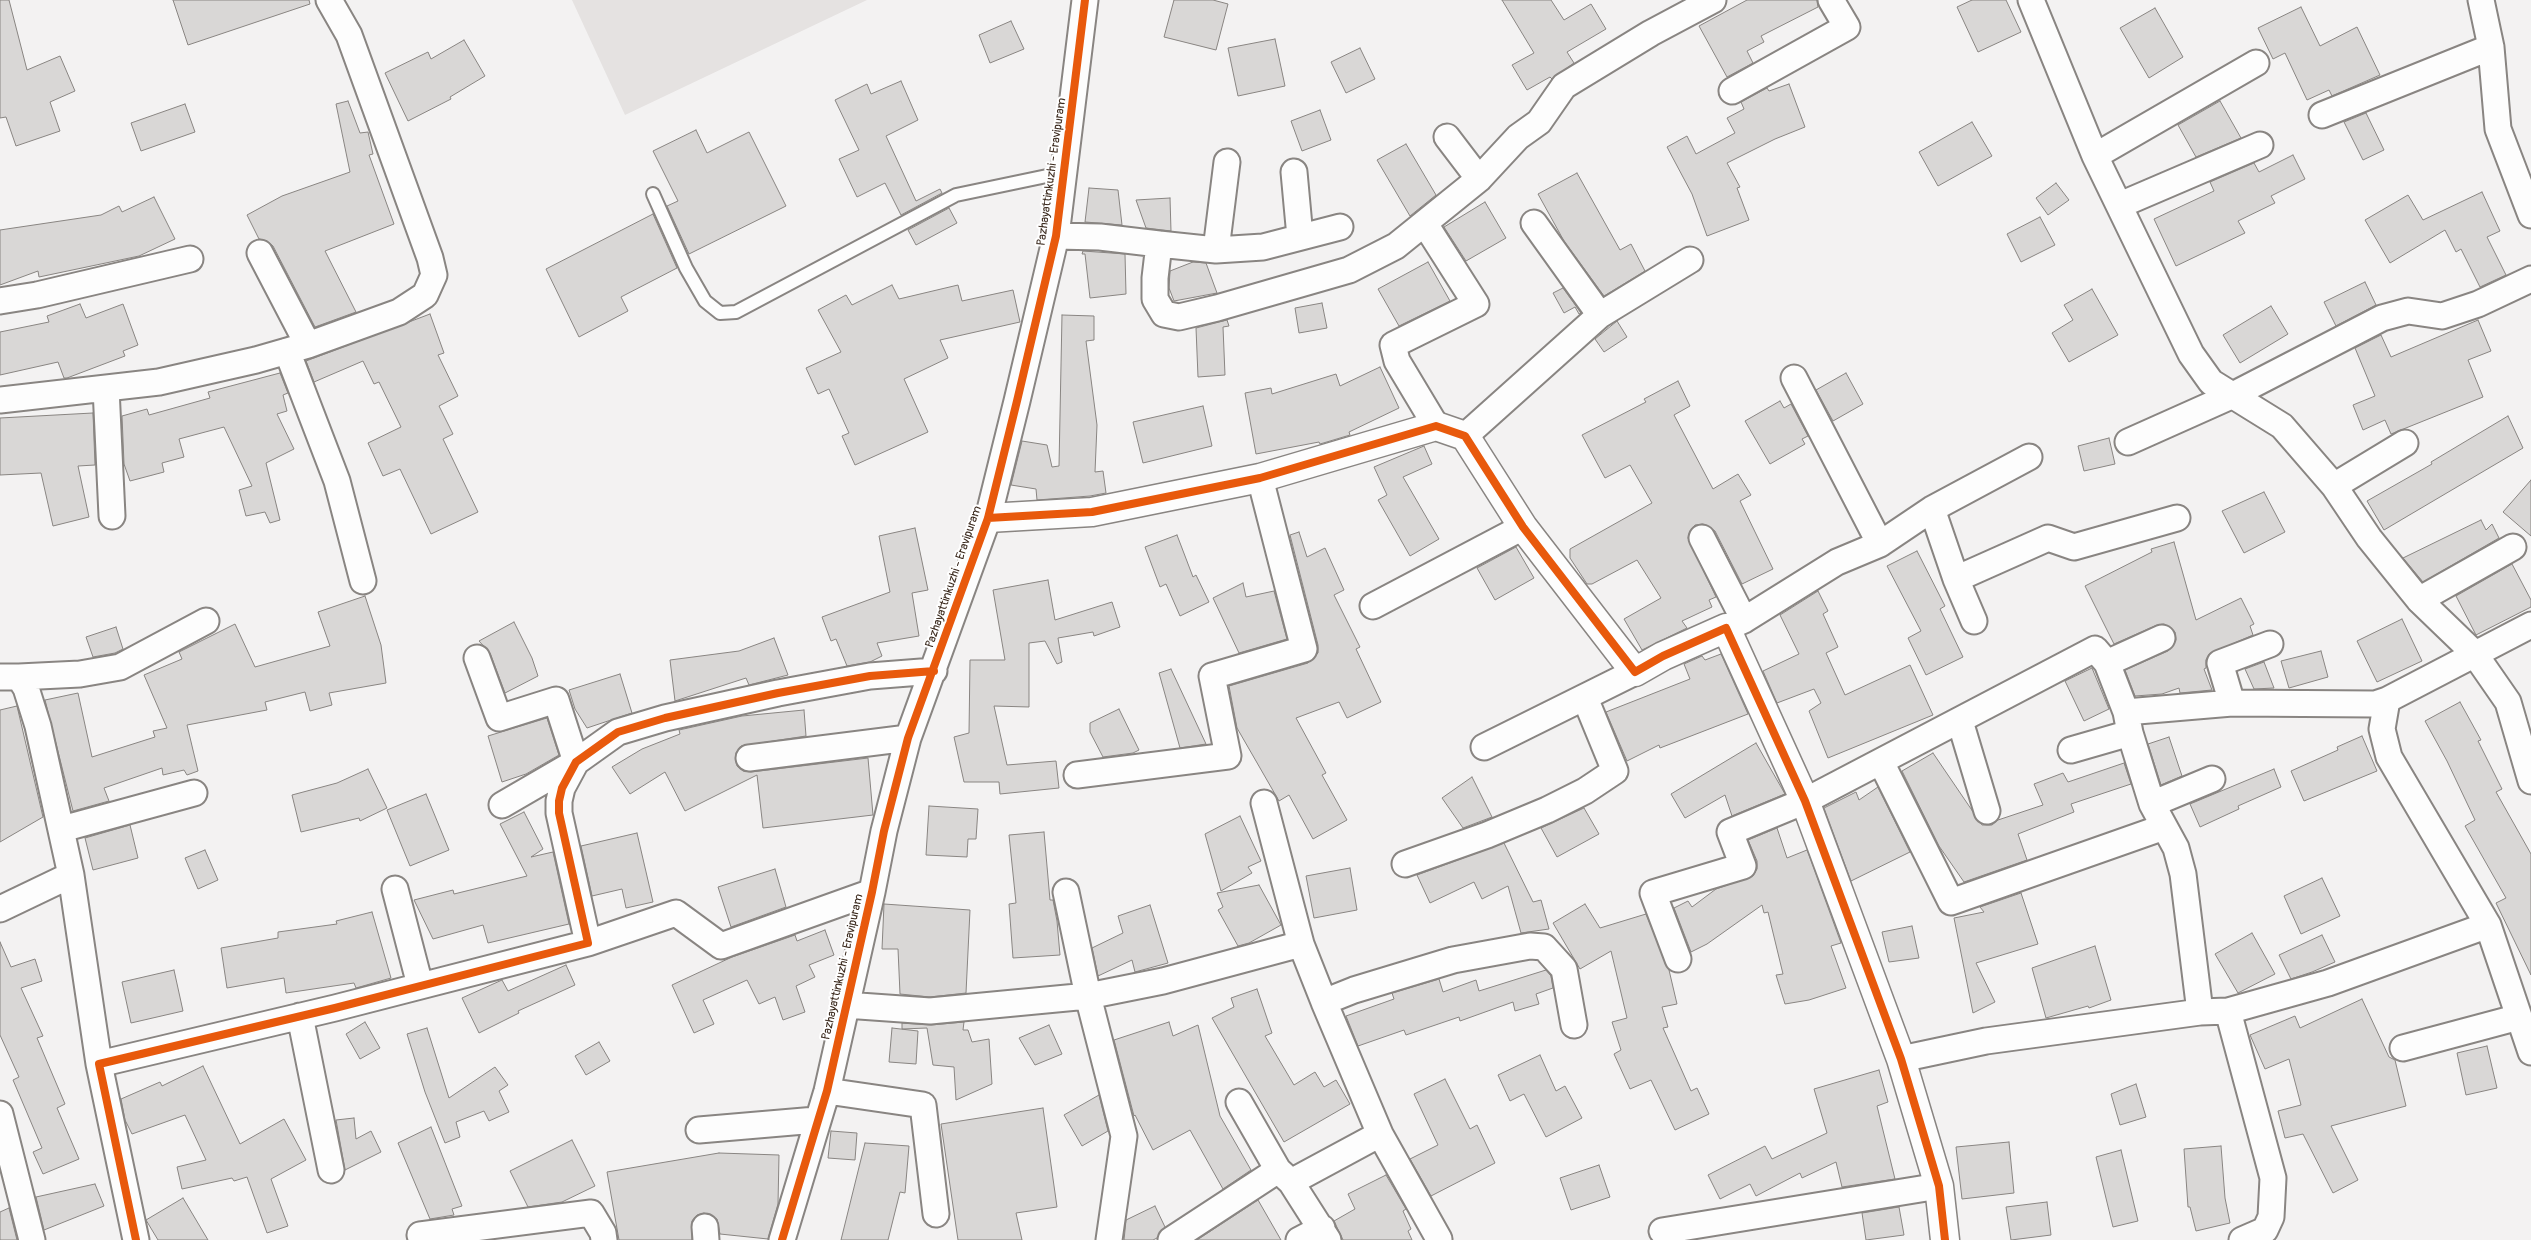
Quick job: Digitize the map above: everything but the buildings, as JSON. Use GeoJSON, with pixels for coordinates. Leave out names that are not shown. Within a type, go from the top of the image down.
{"type":"FeatureCollection","features":[{"type":"Feature","properties":{"kind":"street"},"geometry":{"type":"LineString","coordinates":[[0,400],[159,382],[256,360],[298,348],[399,312],[425,295],[434,275],[430,258],[349,35],[329,0]]}},
{"type":"Feature","properties":{"kind":"street","name":"Pazhayattinkuzhi - Eravipuram"},"geometry":{"type":"LineString","coordinates":[[782,1240],[826,1091],[872,892],[884,830],[908,738],[934,671],[988,518],[1056,236],[1066,172],[1085,0]]}},
{"type":"Feature","properties":{"kind":"street"},"geometry":{"type":"LineString","coordinates":[[1159,244],[1154,278],[1155,298],[1164,314],[1179,317],[1226,306],[1349,270],[1396,246],[1479,179],[1518,137],[1539,122],[1564,86],[1651,33],[1713,0]]}},
{"type":"Feature","properties":{"kind":"street"},"geometry":{"type":"LineString","coordinates":[[1732,91],[1847,27],[1831,0]]}},
{"type":"Feature","properties":{"kind":"street"},"geometry":{"type":"LineString","coordinates":[[2031,0],[2095,156],[2191,354],[2211,382],[2282,426],[2334,486],[2369,538],[2419,600],[2474,653],[2508,702],[2531,781]]}},
{"type":"Feature","properties":{"kind":"street"},"geometry":{"type":"LineString","coordinates":[[2481,0],[2491,47],[2498,129],[2531,215]]}},
{"type":"Feature","properties":{"kind":"street"},"geometry":{"type":"LineString","coordinates":[[2322,115],[2491,47]]}},
{"type":"Feature","properties":{"kind":"street"},"geometry":{"type":"LineString","coordinates":[[2095,156],[2256,64]]}},
{"type":"Feature","properties":{"kind":"street"},"geometry":{"type":"LineString","coordinates":[[1447,137],[1479,179]]}},
{"type":"Feature","properties":{"kind":"street"},"geometry":{"type":"LineString","coordinates":[[2120,205],[2260,145]]}},
{"type":"Feature","properties":{"kind":"street"},"geometry":{"type":"LineString","coordinates":[[1216,250],[1227,162]]}},
{"type":"Feature","properties":{"kind":"street"},"geometry":{"type":"LineString","coordinates":[[1294,172],[1300,237]]}},
{"type":"Feature","properties":{"kind":"street"},"geometry":{"type":"LineString","coordinates":[[1534,223],[1600,315]]}},
{"type":"Feature","properties":{"kind":"street"},"geometry":{"type":"LineString","coordinates":[[1425,224],[1476,304],[1393,345],[1397,361],[1436,426]]}},
{"type":"Feature","properties":{"kind":"street"},"geometry":{"type":"LineString","coordinates":[[1056,236],[1100,237],[1216,250],[1263,247],[1340,227]]}},
{"type":"Feature","properties":{"kind":"street"},"geometry":{"type":"LineString","coordinates":[[260,253],[298,348],[363,581]]}},
{"type":"Feature","properties":{"kind":"street"},"geometry":{"type":"LineString","coordinates":[[0,301],[37,295],[190,258]]}},
{"type":"Feature","properties":{"kind":"street"},"geometry":{"type":"LineString","coordinates":[[1465,436],[1600,315],[1690,260]]}},
{"type":"Feature","properties":{"kind":"street"},"geometry":{"type":"LineString","coordinates":[[2128,442],[2231,396],[2382,318],[2408,311],[2442,316],[2478,304],[2531,279]]}},
{"type":"Feature","properties":{"kind":"street"},"geometry":{"type":"LineString","coordinates":[[1794,378],[1880,544]]}},
{"type":"Feature","properties":{"kind":"street"},"geometry":{"type":"LineString","coordinates":[[106,388],[112,516]]}},
{"type":"Feature","properties":{"kind":"street"},"geometry":{"type":"LineString","coordinates":[[988,518],[1092,512],[1260,478],[1436,426],[1465,436],[1523,527],[1635,672]]}},
{"type":"Feature","properties":{"kind":"street"},"geometry":{"type":"LineString","coordinates":[[2334,486],[2405,443]]}},
{"type":"Feature","properties":{"kind":"street"},"geometry":{"type":"LineString","coordinates":[[1484,747],[1585,698],[1663,656],[1735,624],[1837,562],[1880,544],[1932,509],[2029,457]]}},
{"type":"Feature","properties":{"kind":"street"},"geometry":{"type":"LineString","coordinates":[[1077,775],[1228,756],[1212,676],[1304,649],[1260,478]]}},
{"type":"Feature","properties":{"kind":"street"},"geometry":{"type":"LineString","coordinates":[[1932,509],[1956,579],[1974,621]]}},
{"type":"Feature","properties":{"kind":"street"},"geometry":{"type":"LineString","coordinates":[[1956,579],[2048,538],[2074,547],[2176,518]]}},
{"type":"Feature","properties":{"kind":"street"},"geometry":{"type":"LineString","coordinates":[[1374,606],[1523,527]]}},
{"type":"Feature","properties":{"kind":"street"},"geometry":{"type":"LineString","coordinates":[[1702,538],[1805,801],[1901,1059],[1939,1186],[1945,1240]]}},
{"type":"Feature","properties":{"kind":"street"},"geometry":{"type":"LineString","coordinates":[[2419,600],[2513,547]]}},
{"type":"Feature","properties":{"kind":"street"},"geometry":{"type":"LineString","coordinates":[[10,677],[80,674],[120,667],[206,621]]}},
{"type":"Feature","properties":{"kind":"street"},"geometry":{"type":"LineString","coordinates":[[2071,750],[2128,722],[2232,703],[2375,704],[2388,700],[2531,624]]}},
{"type":"Feature","properties":{"kind":"street"},"geometry":{"type":"LineString","coordinates":[[2107,663],[2162,638]]}},
{"type":"Feature","properties":{"kind":"street"},"geometry":{"type":"LineString","coordinates":[[2232,703],[2220,663],[2270,644]]}},
{"type":"Feature","properties":{"kind":"street"},"geometry":{"type":"LineString","coordinates":[[1678,958],[1653,893],[1743,866],[1730,832],[1805,801],[2095,649],[2107,663],[2128,722],[2152,804],[2176,848],[2183,874],[2200,1012]]}},
{"type":"Feature","properties":{"kind":"street"},"geometry":{"type":"LineString","coordinates":[[477,658],[499,718],[556,700],[576,762],[562,788],[559,813],[588,943]]}},
{"type":"Feature","properties":{"kind":"street"},"geometry":{"type":"LineString","coordinates":[[502,805],[576,762],[618,732],[665,718],[778,693],[870,676],[934,671]]}},
{"type":"Feature","properties":{"kind":"street"},"geometry":{"type":"LineString","coordinates":[[10,677],[26,688],[38,726],[62,829],[71,875],[99,1064],[136,1240]]}},
{"type":"Feature","properties":{"kind":"street"},"geometry":{"type":"LineString","coordinates":[[1405,864],[1487,836],[1547,810],[1585,791],[1615,771],[1585,698]]}},
{"type":"Feature","properties":{"kind":"street"},"geometry":{"type":"LineString","coordinates":[[2388,700],[2382,729],[2389,757],[2488,925],[2531,1052]]}},
{"type":"Feature","properties":{"kind":"street"},"geometry":{"type":"LineString","coordinates":[[1960,721],[1987,811]]}},
{"type":"Feature","properties":{"kind":"street"},"geometry":{"type":"LineString","coordinates":[[749,758],[908,738]]}},
{"type":"Feature","properties":{"kind":"street"},"geometry":{"type":"LineString","coordinates":[[1881,762],[1950,902],[2164,827]]}},
{"type":"Feature","properties":{"kind":"street"},"geometry":{"type":"LineString","coordinates":[[2152,804],[2212,779]]}},
{"type":"Feature","properties":{"kind":"street"},"geometry":{"type":"LineString","coordinates":[[62,829],[194,794]]}},
{"type":"Feature","properties":{"kind":"street"},"geometry":{"type":"LineString","coordinates":[[1264,803],[1301,944],[1324,1002],[1380,1134],[1439,1239]]}},
{"type":"Feature","properties":{"kind":"street"},"geometry":{"type":"LineString","coordinates":[[0,909],[71,875]]}},
{"type":"Feature","properties":{"kind":"street"},"geometry":{"type":"LineString","coordinates":[[395,888],[420,985]]}},
{"type":"Feature","properties":{"kind":"street"},"geometry":{"type":"LineString","coordinates":[[99,1064],[300,1016],[588,943],[676,913],[721,946],[872,892]]}},
{"type":"Feature","properties":{"kind":"street"},"geometry":{"type":"LineString","coordinates":[[1066,892],[1088,996],[1124,1136],[1109,1240]]}},
{"type":"Feature","properties":{"kind":"street"},"geometry":{"type":"LineString","coordinates":[[1901,1059],[1986,1041],[2200,1012],[2228,1011],[2328,982],[2488,925]]}},
{"type":"Feature","properties":{"kind":"street"},"geometry":{"type":"LineString","coordinates":[[845,1005],[930,1011],[1088,996],[1163,981],[1301,944]]}},
{"type":"Feature","properties":{"kind":"street"},"geometry":{"type":"LineString","coordinates":[[1324,1002],[1354,990],[1453,960],[1530,946],[1544,947],[1564,969],[1574,1025]]}},
{"type":"Feature","properties":{"kind":"street"},"geometry":{"type":"LineString","coordinates":[[2228,1011],[2273,1178],[2271,1217],[2265,1230],[2242,1240]]}},
{"type":"Feature","properties":{"kind":"street"},"geometry":{"type":"LineString","coordinates":[[300,1016],[331,1170]]}},
{"type":"Feature","properties":{"kind":"street"},"geometry":{"type":"LineString","coordinates":[[2403,1048],[2519,1017]]}},
{"type":"Feature","properties":{"kind":"street"},"geometry":{"type":"LineString","coordinates":[[826,1091],[923,1106],[936,1214]]}},
{"type":"Feature","properties":{"kind":"street"},"geometry":{"type":"LineString","coordinates":[[1240,1102],[1284,1176],[1325,1234],[1299,1240]]}},
{"type":"Feature","properties":{"kind":"street"},"geometry":{"type":"LineString","coordinates":[[0,1114],[32,1240]]}},
{"type":"Feature","properties":{"kind":"street"},"geometry":{"type":"LineString","coordinates":[[699,1130],[816,1120]]}},
{"type":"Feature","properties":{"kind":"street"},"geometry":{"type":"LineString","coordinates":[[1171,1240],[1284,1176],[1380,1134]]}},
{"type":"Feature","properties":{"kind":"street"},"geometry":{"type":"LineString","coordinates":[[1662,1231],[1939,1186]]}},
{"type":"Feature","properties":{"kind":"street"},"geometry":{"type":"LineString","coordinates":[[420,1235],[591,1213],[603,1233],[604,1240]]}},
{"type":"Feature","properties":{"kind":"lane"},"geometry":{"type":"LineString","coordinates":[[653,194],[686,268],[705,301],[720,313],[736,312],[956,194],[1066,172]]}},
{"type":"Feature","properties":{"kind":"shaded area"},"geometry":{"type":"Polygon","coordinates":[[[572,0],[867,0],[625,115],[572,0]]]}},
{"type":"Feature","properties":{"kind":"cycle path"},"geometry":{"type":"LineString","coordinates":[[782,1240],[827,1091],[884,831],[908,738],[988,518],[1017,401],[1056,236],[1085,0]]}},
{"type":"Feature","properties":{"kind":"cycle path"},"geometry":{"type":"LineString","coordinates":[[988,518],[1092,512],[1260,478],[1436,426],[1465,436],[1523,527],[1635,672],[1663,656],[1726,628],[1805,801],[1901,1059],[1939,1186],[1945,1240]]}},
{"type":"Feature","properties":{"kind":"cycle path"},"geometry":{"type":"LineString","coordinates":[[136,1240],[99,1064],[335,1008],[588,943],[559,813],[562,788],[576,762],[618,732],[665,718],[778,693],[870,676],[934,671]]}}]}
